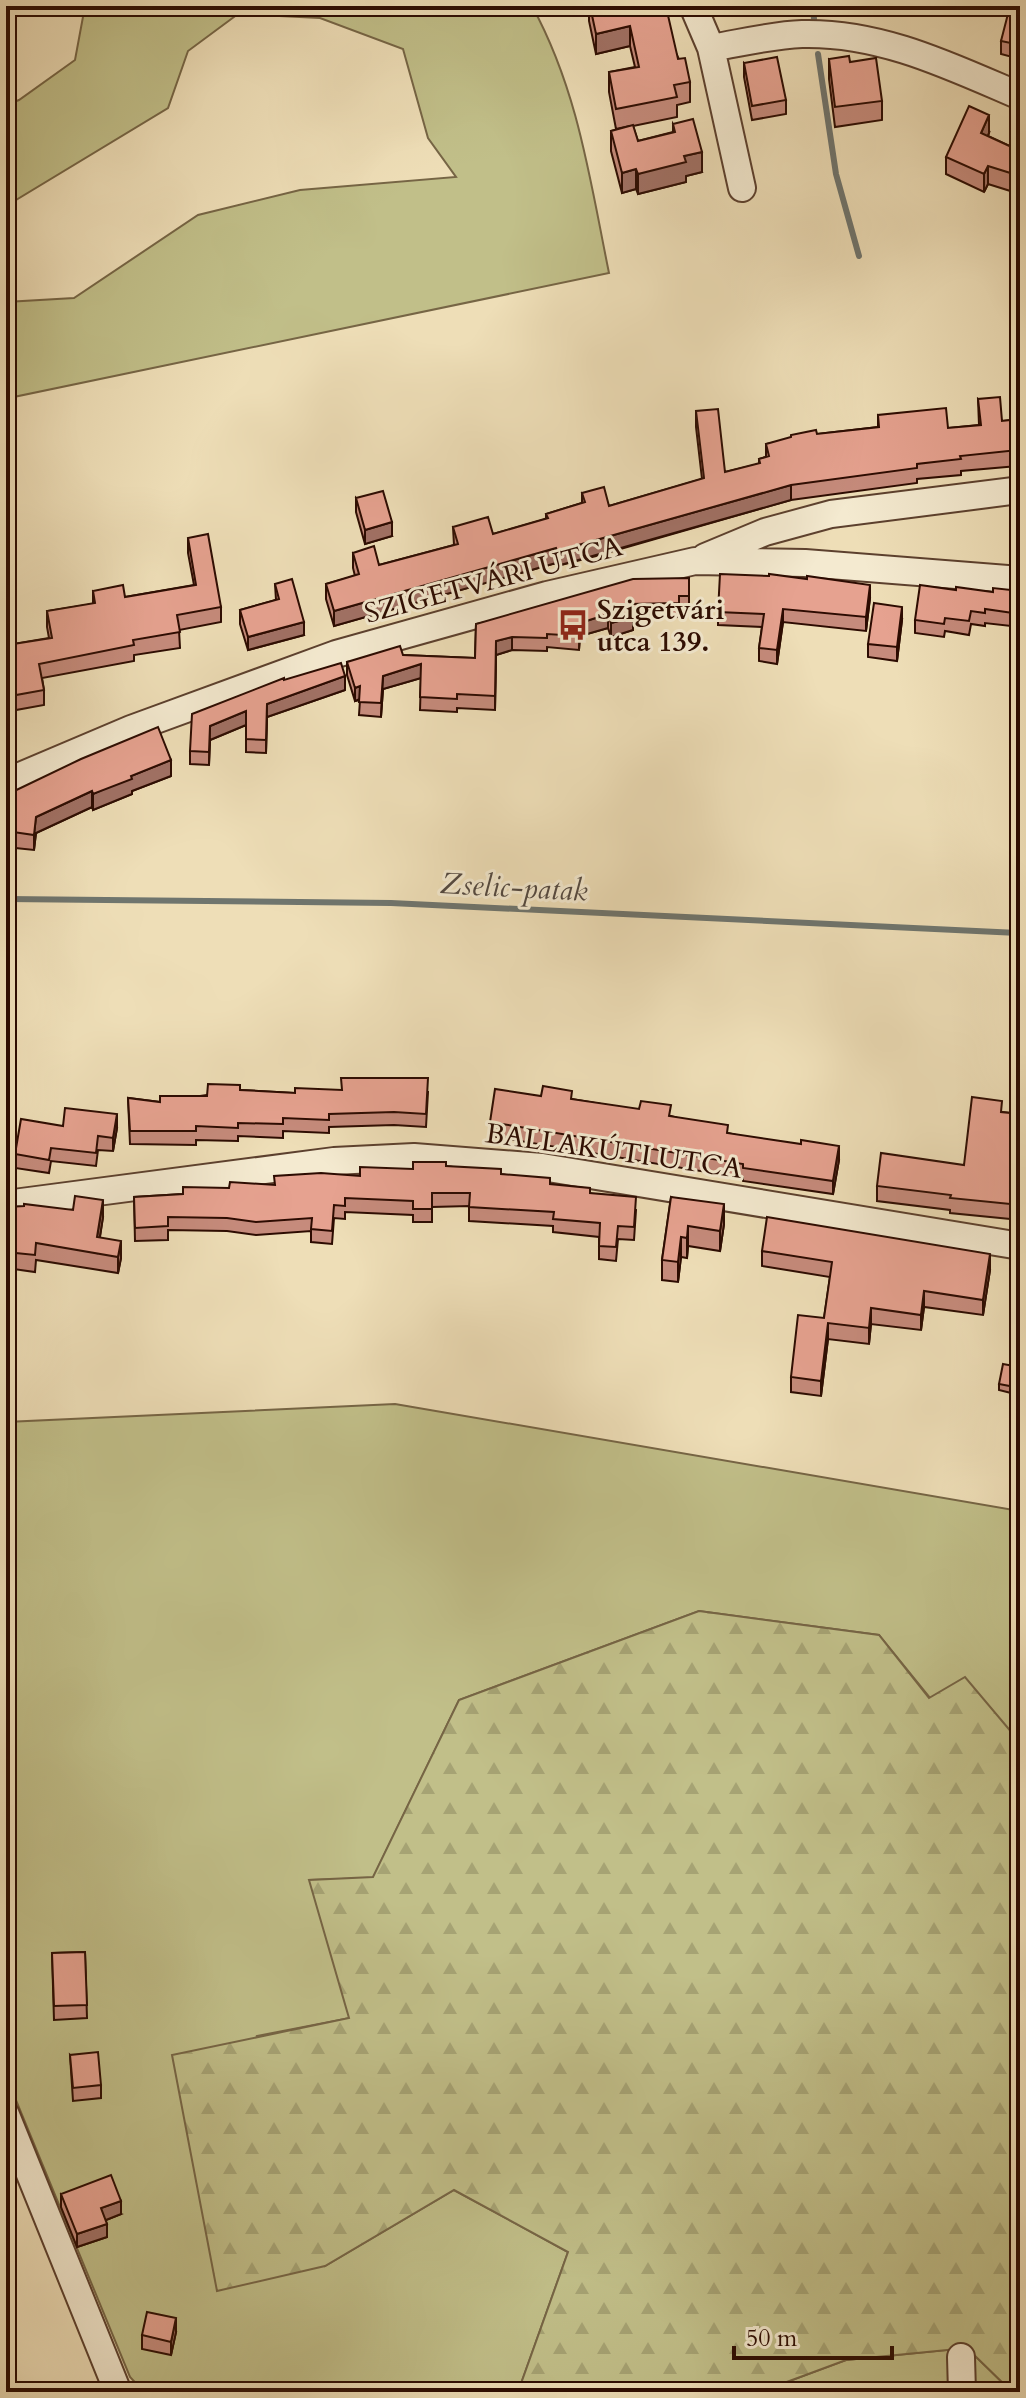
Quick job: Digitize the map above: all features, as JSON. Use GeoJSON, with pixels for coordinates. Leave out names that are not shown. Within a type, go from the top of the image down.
{"type":"FeatureCollection","features":[{"type":"Feature","properties":{"kind":"street"},"geometry":{"type":"LineString","coordinates":[[693,6],[711,48],[742,188]]}},
{"type":"Feature","properties":{"kind":"street"},"geometry":{"type":"LineString","coordinates":[[711,48],[801,34],[851,36],[907,49],[1020,96]]}},
{"type":"Feature","properties":{"kind":"street"},"geometry":{"type":"LineString","coordinates":[[695,561],[765,532],[831,514],[1020,490]]}},
{"type":"Feature","properties":{"kind":"street","name":"SZIGETVÁRI UTCA"},"geometry":{"type":"LineString","coordinates":[[6,782],[131,729],[336,654],[547,595],[695,561],[805,563],[1020,580]]}},
{"type":"Feature","properties":{"kind":"street","name":"BALLAKÚTI UTCA"},"geometry":{"type":"LineString","coordinates":[[6,1204],[334,1161],[414,1157],[542,1167],[1020,1246]]}},
{"type":"Feature","properties":{"kind":"street"},"geometry":{"type":"LineString","coordinates":[[6,2115],[118,2392]]}},
{"type":"Feature","properties":{"kind":"street"},"geometry":{"type":"LineString","coordinates":[[961,2357],[962,2392]]}},
{"type":"Feature","properties":{"kind":"green space"},"geometry":{"type":"Polygon","coordinates":[[[85,6],[532,6],[548,38],[572,103],[609,273],[14,397],[6,412],[6,302],[74,298],[198,215],[300,190],[456,177],[428,138],[403,49],[320,18],[238,14],[188,51],[168,108],[6,206],[6,105],[19,100],[75,60],[85,6]]]}},
{"type":"Feature","properties":{"kind":"green space"},"geometry":{"type":"Polygon","coordinates":[[[395,1404],[1020,1511],[1020,1769],[1013,1734],[930,1698],[879,1635],[699,1611],[459,1700],[373,1878],[310,1880],[350,2018],[257,2036],[325,2266],[454,2190],[568,2252],[518,2392],[144,2392],[130,2377],[6,2076],[6,1422],[395,1404]]]}},
{"type":"Feature","properties":{"kind":"green space"},"geometry":{"type":"Polygon","coordinates":[[[699,1611],[879,1635],[929,1698],[965,1677],[1013,1734],[1020,1769],[1020,2392],[1008,2392],[1008,2388],[967,2348],[846,2360],[784,2383],[784,2392],[518,2392],[568,2252],[454,2190],[325,2266],[217,2291],[172,2055],[349,2018],[309,1880],[373,1877],[459,1700],[699,1611]]]}},
{"type":"Feature","properties":{"kind":"green space"},"geometry":{"type":"Polygon","coordinates":[[[967,2348],[1008,2388],[1008,2392],[784,2392],[784,2383],[846,2360],[967,2348]]]}},
{"type":"Feature","properties":{"kind":"building"},"geometry":{"type":"Polygon","coordinates":[[[590,6],[655,6],[657,14],[667,11],[678,59],[685,58],[690,82],[674,85],[677,97],[616,109],[609,72],[639,67],[630,26],[596,34],[590,6]]]}},
{"type":"Feature","properties":{"kind":"building"},"geometry":{"type":"Polygon","coordinates":[[[1010,6],[1020,6],[1020,45],[1001,41],[1010,6]]]}},
{"type":"Feature","properties":{"kind":"building"},"geometry":{"type":"Polygon","coordinates":[[[849,56],[850,62],[876,58],[882,101],[835,107],[829,59],[849,56]]]}},
{"type":"Feature","properties":{"kind":"building"},"geometry":{"type":"Polygon","coordinates":[[[777,57],[786,100],[752,106],[744,63],[777,57]]]}},
{"type":"Feature","properties":{"kind":"building"},"geometry":{"type":"Polygon","coordinates":[[[969,106],[989,115],[981,133],[1016,149],[1020,134],[1020,176],[988,166],[984,174],[946,157],[969,106]]]}},
{"type":"Feature","properties":{"kind":"building"},"geometry":{"type":"Polygon","coordinates":[[[693,119],[702,152],[684,156],[686,162],[638,174],[636,169],[622,173],[611,131],[633,125],[638,141],[675,132],[673,124],[693,119]]]}},
{"type":"Feature","properties":{"kind":"building"},"geometry":{"type":"Polygon","coordinates":[[[1000,397],[1002,421],[1020,419],[1019,450],[960,456],[961,459],[917,464],[917,468],[791,485],[334,611],[326,584],[359,574],[353,553],[374,546],[379,565],[458,544],[453,527],[488,517],[493,534],[548,518],[546,514],[585,502],[582,493],[604,487],[609,506],[704,478],[696,411],[718,409],[725,472],[760,463],[759,459],[769,456],[766,444],[816,430],[817,434],[879,427],[878,415],[946,408],[948,428],[981,425],[978,399],[1000,397]]]}},
{"type":"Feature","properties":{"kind":"building"},"geometry":{"type":"Polygon","coordinates":[[[383,491],[392,522],[365,530],[356,498],[383,491]]]}},
{"type":"Feature","properties":{"kind":"building"},"geometry":{"type":"Polygon","coordinates":[[[208,534],[221,607],[177,615],[180,632],[133,640],[134,645],[39,664],[44,690],[16,695],[7,645],[52,638],[47,611],[95,603],[93,591],[123,585],[125,597],[196,585],[188,538],[208,534]]]}},
{"type":"Feature","properties":{"kind":"building"},"geometry":{"type":"Polygon","coordinates":[[[720,574],[769,574],[807,579],[807,576],[870,585],[866,617],[783,609],[777,650],[759,648],[764,614],[718,612],[720,574]]]}},
{"type":"Feature","properties":{"kind":"building"},"geometry":{"type":"Polygon","coordinates":[[[689,578],[689,596],[679,596],[679,603],[630,604],[633,617],[611,623],[608,614],[580,623],[579,636],[547,634],[547,638],[512,637],[496,641],[495,696],[457,694],[457,699],[420,697],[421,664],[383,676],[381,703],[359,702],[360,686],[355,688],[347,662],[400,646],[403,655],[475,658],[476,624],[633,579],[689,578]]]}},
{"type":"Feature","properties":{"kind":"building"},"geometry":{"type":"Polygon","coordinates":[[[292,579],[304,622],[248,637],[240,610],[279,599],[275,584],[292,579]]]}},
{"type":"Feature","properties":{"kind":"building"},"geometry":{"type":"Polygon","coordinates":[[[920,585],[956,590],[956,587],[993,592],[993,588],[1020,591],[1020,614],[985,609],[985,613],[971,611],[969,621],[945,618],[944,624],[915,620],[920,585]]]}},
{"type":"Feature","properties":{"kind":"building"},"geometry":{"type":"Polygon","coordinates":[[[874,603],[902,607],[897,647],[868,644],[874,603]]]}},
{"type":"Feature","properties":{"kind":"building"},"geometry":{"type":"Polygon","coordinates":[[[341,663],[345,676],[267,704],[266,740],[246,739],[246,711],[210,726],[209,752],[190,751],[192,714],[284,678],[341,663]]]}},
{"type":"Feature","properties":{"kind":"building"},"geometry":{"type":"Polygon","coordinates":[[[158,727],[171,760],[36,817],[34,835],[6,831],[6,795],[158,727]]]}},
{"type":"Feature","properties":{"kind":"building"},"geometry":{"type":"Polygon","coordinates":[[[341,1078],[428,1078],[426,1114],[329,1114],[329,1120],[283,1118],[283,1124],[238,1123],[238,1128],[196,1126],[196,1131],[130,1131],[128,1098],[160,1102],[160,1096],[207,1096],[208,1084],[240,1085],[240,1090],[295,1093],[295,1088],[342,1090],[341,1078]]]}},
{"type":"Feature","properties":{"kind":"building"},"geometry":{"type":"Polygon","coordinates":[[[543,1086],[572,1091],[571,1099],[639,1109],[641,1101],[671,1105],[669,1116],[728,1125],[727,1133],[839,1146],[833,1181],[743,1168],[743,1164],[490,1122],[495,1089],[541,1096],[543,1086]]]}},
{"type":"Feature","properties":{"kind":"building"},"geometry":{"type":"Polygon","coordinates":[[[972,1097],[1002,1101],[1001,1112],[1020,1114],[1020,1205],[877,1186],[881,1153],[964,1165],[972,1097]]]}},
{"type":"Feature","properties":{"kind":"building"},"geometry":{"type":"Polygon","coordinates":[[[65,1108],[117,1114],[113,1138],[98,1136],[96,1153],[51,1148],[49,1160],[15,1154],[21,1119],[63,1126],[65,1108]]]}},
{"type":"Feature","properties":{"kind":"building"},"geometry":{"type":"Polygon","coordinates":[[[413,1162],[446,1162],[446,1166],[501,1169],[501,1174],[550,1178],[550,1184],[590,1188],[590,1193],[636,1197],[634,1227],[618,1226],[616,1247],[599,1246],[600,1223],[553,1219],[554,1212],[469,1207],[470,1193],[432,1193],[432,1209],[413,1209],[413,1201],[345,1198],[345,1206],[334,1205],[332,1231],[311,1229],[312,1218],[256,1222],[168,1217],[168,1226],[135,1228],[134,1197],[183,1194],[183,1187],[229,1188],[230,1182],[275,1185],[274,1176],[321,1173],[360,1176],[360,1167],[413,1169],[413,1162]]]}},
{"type":"Feature","properties":{"kind":"building"},"geometry":{"type":"Polygon","coordinates":[[[75,1196],[103,1200],[97,1237],[121,1241],[118,1257],[36,1243],[35,1255],[6,1252],[6,1207],[24,1204],[73,1210],[75,1196]]]}},
{"type":"Feature","properties":{"kind":"building"},"geometry":{"type":"Polygon","coordinates":[[[671,1197],[724,1204],[720,1231],[688,1226],[687,1238],[681,1237],[678,1262],[662,1260],[671,1197]]]}},
{"type":"Feature","properties":{"kind":"building"},"geometry":{"type":"Polygon","coordinates":[[[767,1217],[990,1254],[983,1300],[924,1291],[921,1315],[871,1308],[869,1328],[828,1323],[821,1381],[791,1377],[798,1315],[824,1318],[832,1262],[762,1251],[767,1217]]]}},
{"type":"Feature","properties":{"kind":"building"},"geometry":{"type":"Polygon","coordinates":[[[1003,1364],[1020,1367],[1015,1387],[999,1384],[1003,1364]]]}},
{"type":"Feature","properties":{"kind":"building"},"geometry":{"type":"Polygon","coordinates":[[[1020,1433],[1020,1458],[1012,1456],[1020,1433]]]}},
{"type":"Feature","properties":{"kind":"building"},"geometry":{"type":"Polygon","coordinates":[[[85,1952],[87,2005],[54,2006],[52,1953],[85,1952]]]}},
{"type":"Feature","properties":{"kind":"building"},"geometry":{"type":"Polygon","coordinates":[[[98,2052],[101,2085],[73,2088],[70,2055],[98,2052]]]}},
{"type":"Feature","properties":{"kind":"building"},"geometry":{"type":"Polygon","coordinates":[[[111,2175],[121,2201],[101,2208],[107,2224],[77,2234],[61,2194],[111,2175]]]}},
{"type":"Feature","properties":{"kind":"building"},"geometry":{"type":"Polygon","coordinates":[[[147,2312],[176,2318],[171,2342],[142,2335],[147,2312]]]}},
{"type":"Feature","properties":{"kind":"waterway"},"geometry":{"type":"LineString","coordinates":[[813,6],[814,19]]}},
{"type":"Feature","properties":{"kind":"waterway"},"geometry":{"type":"LineString","coordinates":[[818,54],[836,174],[859,256]]}},
{"type":"Feature","properties":{"kind":"waterway","name":"Zselic-patak"},"geometry":{"type":"LineString","coordinates":[[6,899],[391,903],[1020,933]]}},
{"type":"Feature","properties":{"kind":"place","name":"Szigetvári utca 139."},"geometry":{"type":"Point","coordinates":[573,625]}}]}
